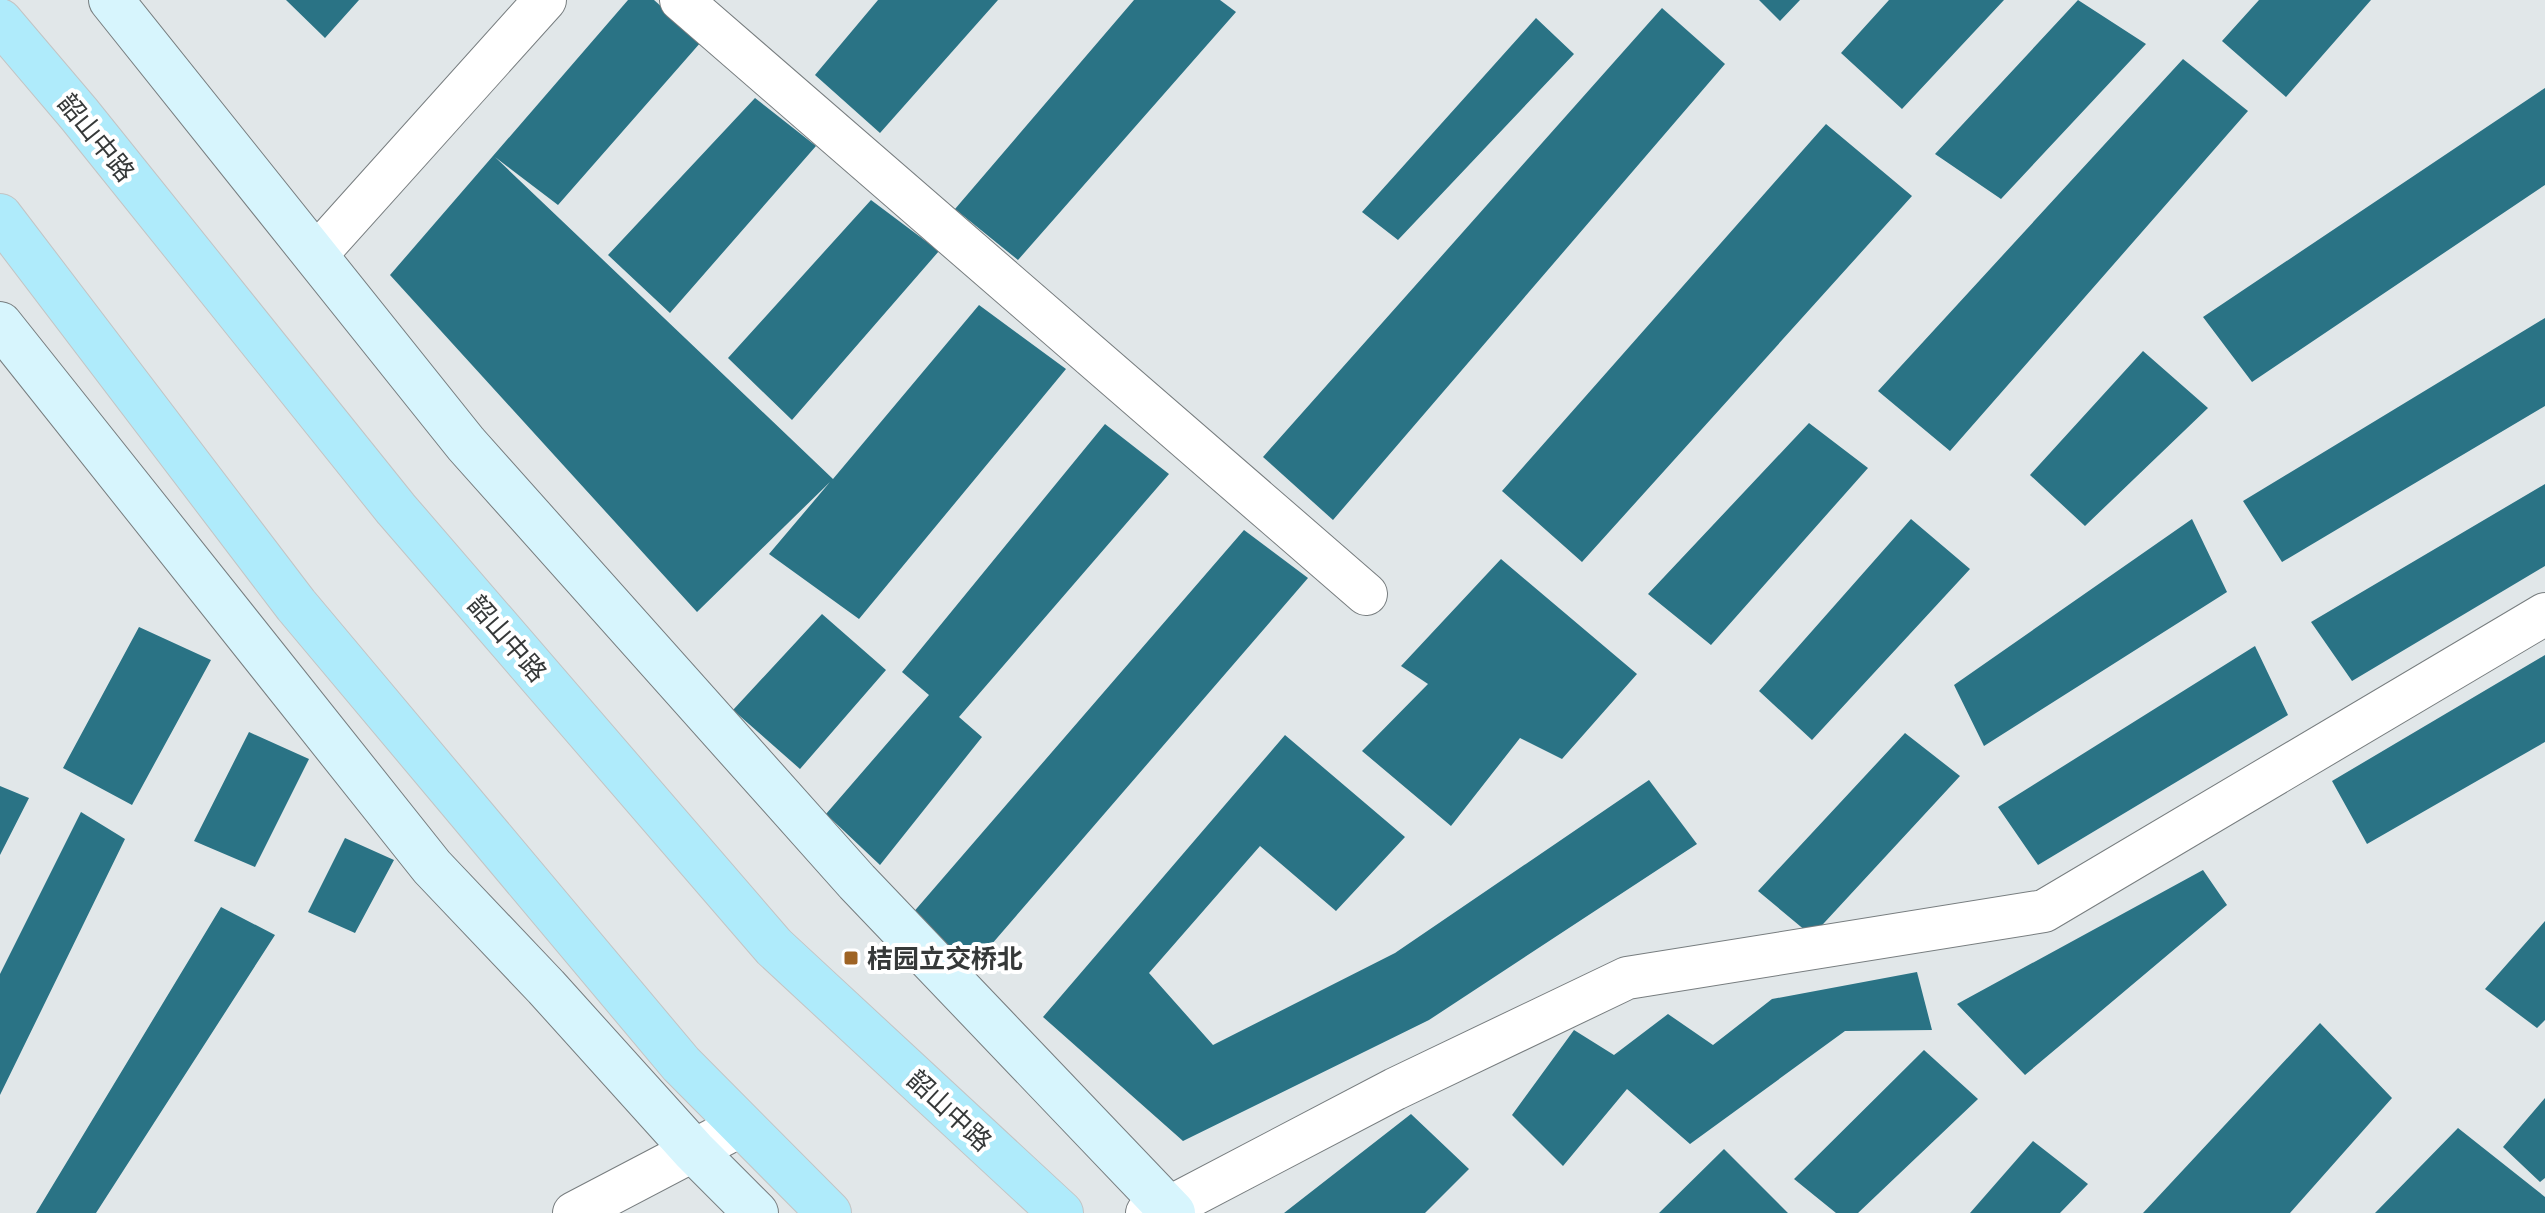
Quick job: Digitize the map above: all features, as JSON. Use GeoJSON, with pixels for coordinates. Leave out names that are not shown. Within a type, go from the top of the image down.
{"type":"FeatureCollection","features":[{"type":"Feature","properties":{"kind":"main road","name":"韶山中路"},"geometry":{"type":"LineString","coordinates":[[0,21],[396,509],[774,947],[1061,1213]]}},
{"type":"Feature","properties":{"kind":"main road"},"geometry":{"type":"LineString","coordinates":[[0,216],[296,605],[681,1064],[821,1208]]}},
{"type":"Feature","properties":{"kind":"street"},"geometry":{"type":"LineString","coordinates":[[111,0],[466,444],[846,871],[1163,1211],[1395,1089],[1627,978],[2044,911],[2545,614]]}},
{"type":"Feature","properties":{"kind":"street"},"geometry":{"type":"LineString","coordinates":[[315,256],[545,0]]}},
{"type":"Feature","properties":{"kind":"street"},"geometry":{"type":"LineString","coordinates":[[681,0],[1366,594]]}},
{"type":"Feature","properties":{"kind":"street"},"geometry":{"type":"LineString","coordinates":[[0,324],[432,867],[546,987],[694,1151],[756,1213]]}},
{"type":"Feature","properties":{"kind":"street"},"geometry":{"type":"LineString","coordinates":[[574,1213],[742,1125]]}},
{"type":"Feature","properties":{"kind":"building"},"geometry":{"type":"Polygon","coordinates":[[[286,0],[359,0],[325,38],[286,0]]]}},
{"type":"Feature","properties":{"kind":"building"},"geometry":{"type":"Polygon","coordinates":[[[628,0],[654,0],[701,42],[558,205],[495,157],[833,479],[979,305],[1066,369],[859,619],[769,554],[830,482],[697,612],[390,275],[628,0]]]}},
{"type":"Feature","properties":{"kind":"building"},"geometry":{"type":"Polygon","coordinates":[[[878,0],[998,0],[880,133],[815,75],[878,0]]]}},
{"type":"Feature","properties":{"kind":"building"},"geometry":{"type":"Polygon","coordinates":[[[1134,0],[1220,0],[1236,12],[1018,260],[955,209],[1134,0]]]}},
{"type":"Feature","properties":{"kind":"building"},"geometry":{"type":"Polygon","coordinates":[[[1759,0],[1800,0],[1780,21],[1759,0]]]}},
{"type":"Feature","properties":{"kind":"building"},"geometry":{"type":"Polygon","coordinates":[[[1889,0],[2004,0],[1902,109],[1841,53],[1889,0]]]}},
{"type":"Feature","properties":{"kind":"building"},"geometry":{"type":"Polygon","coordinates":[[[2078,0],[2146,44],[2001,199],[1935,154],[2078,0]]]}},
{"type":"Feature","properties":{"kind":"building"},"geometry":{"type":"Polygon","coordinates":[[[2259,0],[2371,0],[2286,97],[2222,41],[2259,0]]]}},
{"type":"Feature","properties":{"kind":"building"},"geometry":{"type":"Polygon","coordinates":[[[1662,8],[1725,64],[1333,520],[1263,457],[1662,8]]]}},
{"type":"Feature","properties":{"kind":"building"},"geometry":{"type":"Polygon","coordinates":[[[1536,18],[1574,54],[1398,240],[1362,212],[1536,18]]]}},
{"type":"Feature","properties":{"kind":"building"},"geometry":{"type":"Polygon","coordinates":[[[2183,59],[2248,111],[1950,451],[1878,391],[2183,59]]]}},
{"type":"Feature","properties":{"kind":"building"},"geometry":{"type":"Polygon","coordinates":[[[2545,88],[2545,185],[2252,382],[2203,317],[2545,88]]]}},
{"type":"Feature","properties":{"kind":"building"},"geometry":{"type":"Polygon","coordinates":[[[755,98],[816,146],[670,313],[608,255],[755,98]]]}},
{"type":"Feature","properties":{"kind":"building"},"geometry":{"type":"Polygon","coordinates":[[[1826,124],[1912,196],[1582,562],[1502,491],[1826,124]]]}},
{"type":"Feature","properties":{"kind":"building"},"geometry":{"type":"Polygon","coordinates":[[[871,200],[939,251],[792,420],[728,358],[871,200]]]}},
{"type":"Feature","properties":{"kind":"building"},"geometry":{"type":"Polygon","coordinates":[[[2545,318],[2545,406],[2282,562],[2243,501],[2545,318]]]}},
{"type":"Feature","properties":{"kind":"building"},"geometry":{"type":"Polygon","coordinates":[[[2143,351],[2208,408],[2085,526],[2030,475],[2143,351]]]}},
{"type":"Feature","properties":{"kind":"building"},"geometry":{"type":"Polygon","coordinates":[[[1809,423],[1868,468],[1711,645],[1648,594],[1809,423]]]}},
{"type":"Feature","properties":{"kind":"building"},"geometry":{"type":"Polygon","coordinates":[[[1105,424],[1169,474],[959,717],[982,737],[880,865],[826,814],[929,695],[902,672],[1105,424]]]}},
{"type":"Feature","properties":{"kind":"building"},"geometry":{"type":"Polygon","coordinates":[[[2545,484],[2545,566],[2352,681],[2311,622],[2545,484]]]}},
{"type":"Feature","properties":{"kind":"building"},"geometry":{"type":"Polygon","coordinates":[[[1911,519],[1970,569],[1812,740],[1759,691],[1911,519]]]}},
{"type":"Feature","properties":{"kind":"building"},"geometry":{"type":"Polygon","coordinates":[[[2192,519],[2227,592],[1984,746],[1954,685],[2192,519]]]}},
{"type":"Feature","properties":{"kind":"building"},"geometry":{"type":"Polygon","coordinates":[[[1244,530],[1308,578],[972,967],[911,915],[1244,530]]]}},
{"type":"Feature","properties":{"kind":"building"},"geometry":{"type":"Polygon","coordinates":[[[1501,559],[1637,674],[1562,759],[1520,738],[1451,826],[1362,751],[1428,684],[1401,666],[1501,559]]]}},
{"type":"Feature","properties":{"kind":"building"},"geometry":{"type":"Polygon","coordinates":[[[822,614],[886,670],[800,769],[733,710],[822,614]]]}},
{"type":"Feature","properties":{"kind":"building"},"geometry":{"type":"Polygon","coordinates":[[[139,627],[211,660],[132,805],[63,768],[139,627]]]}},
{"type":"Feature","properties":{"kind":"building"},"geometry":{"type":"Polygon","coordinates":[[[2255,646],[2288,715],[2038,865],[1998,807],[2255,646]]]}},
{"type":"Feature","properties":{"kind":"building"},"geometry":{"type":"Polygon","coordinates":[[[2545,655],[2545,742],[2367,844],[2332,781],[2545,655]]]}},
{"type":"Feature","properties":{"kind":"building"},"geometry":{"type":"Polygon","coordinates":[[[249,732],[309,759],[255,867],[194,841],[249,732]]]}},
{"type":"Feature","properties":{"kind":"building"},"geometry":{"type":"Polygon","coordinates":[[[1905,733],[1960,776],[1812,936],[1758,891],[1905,733]]]}},
{"type":"Feature","properties":{"kind":"building"},"geometry":{"type":"Polygon","coordinates":[[[1285,735],[1405,837],[1336,911],[1260,846],[1149,973],[1213,1045],[1395,953],[1649,780],[1697,844],[1429,1020],[1183,1141],[1043,1017],[1285,735]]]}},
{"type":"Feature","properties":{"kind":"building"},"geometry":{"type":"Polygon","coordinates":[[[0,786],[29,798],[0,855],[0,786]]]}},
{"type":"Feature","properties":{"kind":"building"},"geometry":{"type":"Polygon","coordinates":[[[81,812],[125,839],[0,1095],[0,974],[81,812]]]}},
{"type":"Feature","properties":{"kind":"building"},"geometry":{"type":"Polygon","coordinates":[[[345,838],[394,860],[355,933],[308,912],[345,838]]]}},
{"type":"Feature","properties":{"kind":"building"},"geometry":{"type":"Polygon","coordinates":[[[2203,870],[2227,905],[2025,1075],[1957,1004],[2203,870]]]}},
{"type":"Feature","properties":{"kind":"building"},"geometry":{"type":"Polygon","coordinates":[[[221,907],[275,935],[96,1213],[36,1213],[221,907]]]}},
{"type":"Feature","properties":{"kind":"building"},"geometry":{"type":"Polygon","coordinates":[[[2545,921],[2545,1020],[2537,1028],[2485,989],[2545,921]]]}},
{"type":"Feature","properties":{"kind":"building"},"geometry":{"type":"Polygon","coordinates":[[[1917,972],[1932,1030],[1845,1031],[1690,1144],[1627,1089],[1563,1166],[1512,1115],[1574,1030],[1614,1055],[1668,1014],[1713,1045],[1772,999],[1917,972]]]}},
{"type":"Feature","properties":{"kind":"building"},"geometry":{"type":"Polygon","coordinates":[[[2320,1023],[2392,1098],[2290,1213],[2143,1213],[2320,1023]]]}},
{"type":"Feature","properties":{"kind":"building"},"geometry":{"type":"Polygon","coordinates":[[[1924,1050],[1978,1099],[1858,1213],[1836,1213],[1794,1179],[1924,1050]]]}},
{"type":"Feature","properties":{"kind":"building"},"geometry":{"type":"Polygon","coordinates":[[[2545,1098],[2545,1178],[2540,1182],[2503,1147],[2545,1098]]]}},
{"type":"Feature","properties":{"kind":"building"},"geometry":{"type":"Polygon","coordinates":[[[1411,1114],[1469,1169],[1425,1213],[1284,1213],[1411,1114]]]}},
{"type":"Feature","properties":{"kind":"building"},"geometry":{"type":"Polygon","coordinates":[[[2458,1128],[2545,1197],[2545,1213],[2375,1213],[2458,1128]]]}},
{"type":"Feature","properties":{"kind":"building"},"geometry":{"type":"Polygon","coordinates":[[[2033,1141],[2088,1184],[2060,1213],[1970,1213],[2033,1141]]]}},
{"type":"Feature","properties":{"kind":"building"},"geometry":{"type":"Polygon","coordinates":[[[1724,1149],[1788,1213],[1659,1213],[1724,1149]]]}},
{"type":"Feature","properties":{"kind":"place","name":"桔园立交桥北"},"geometry":{"type":"Point","coordinates":[851,958]}}]}
